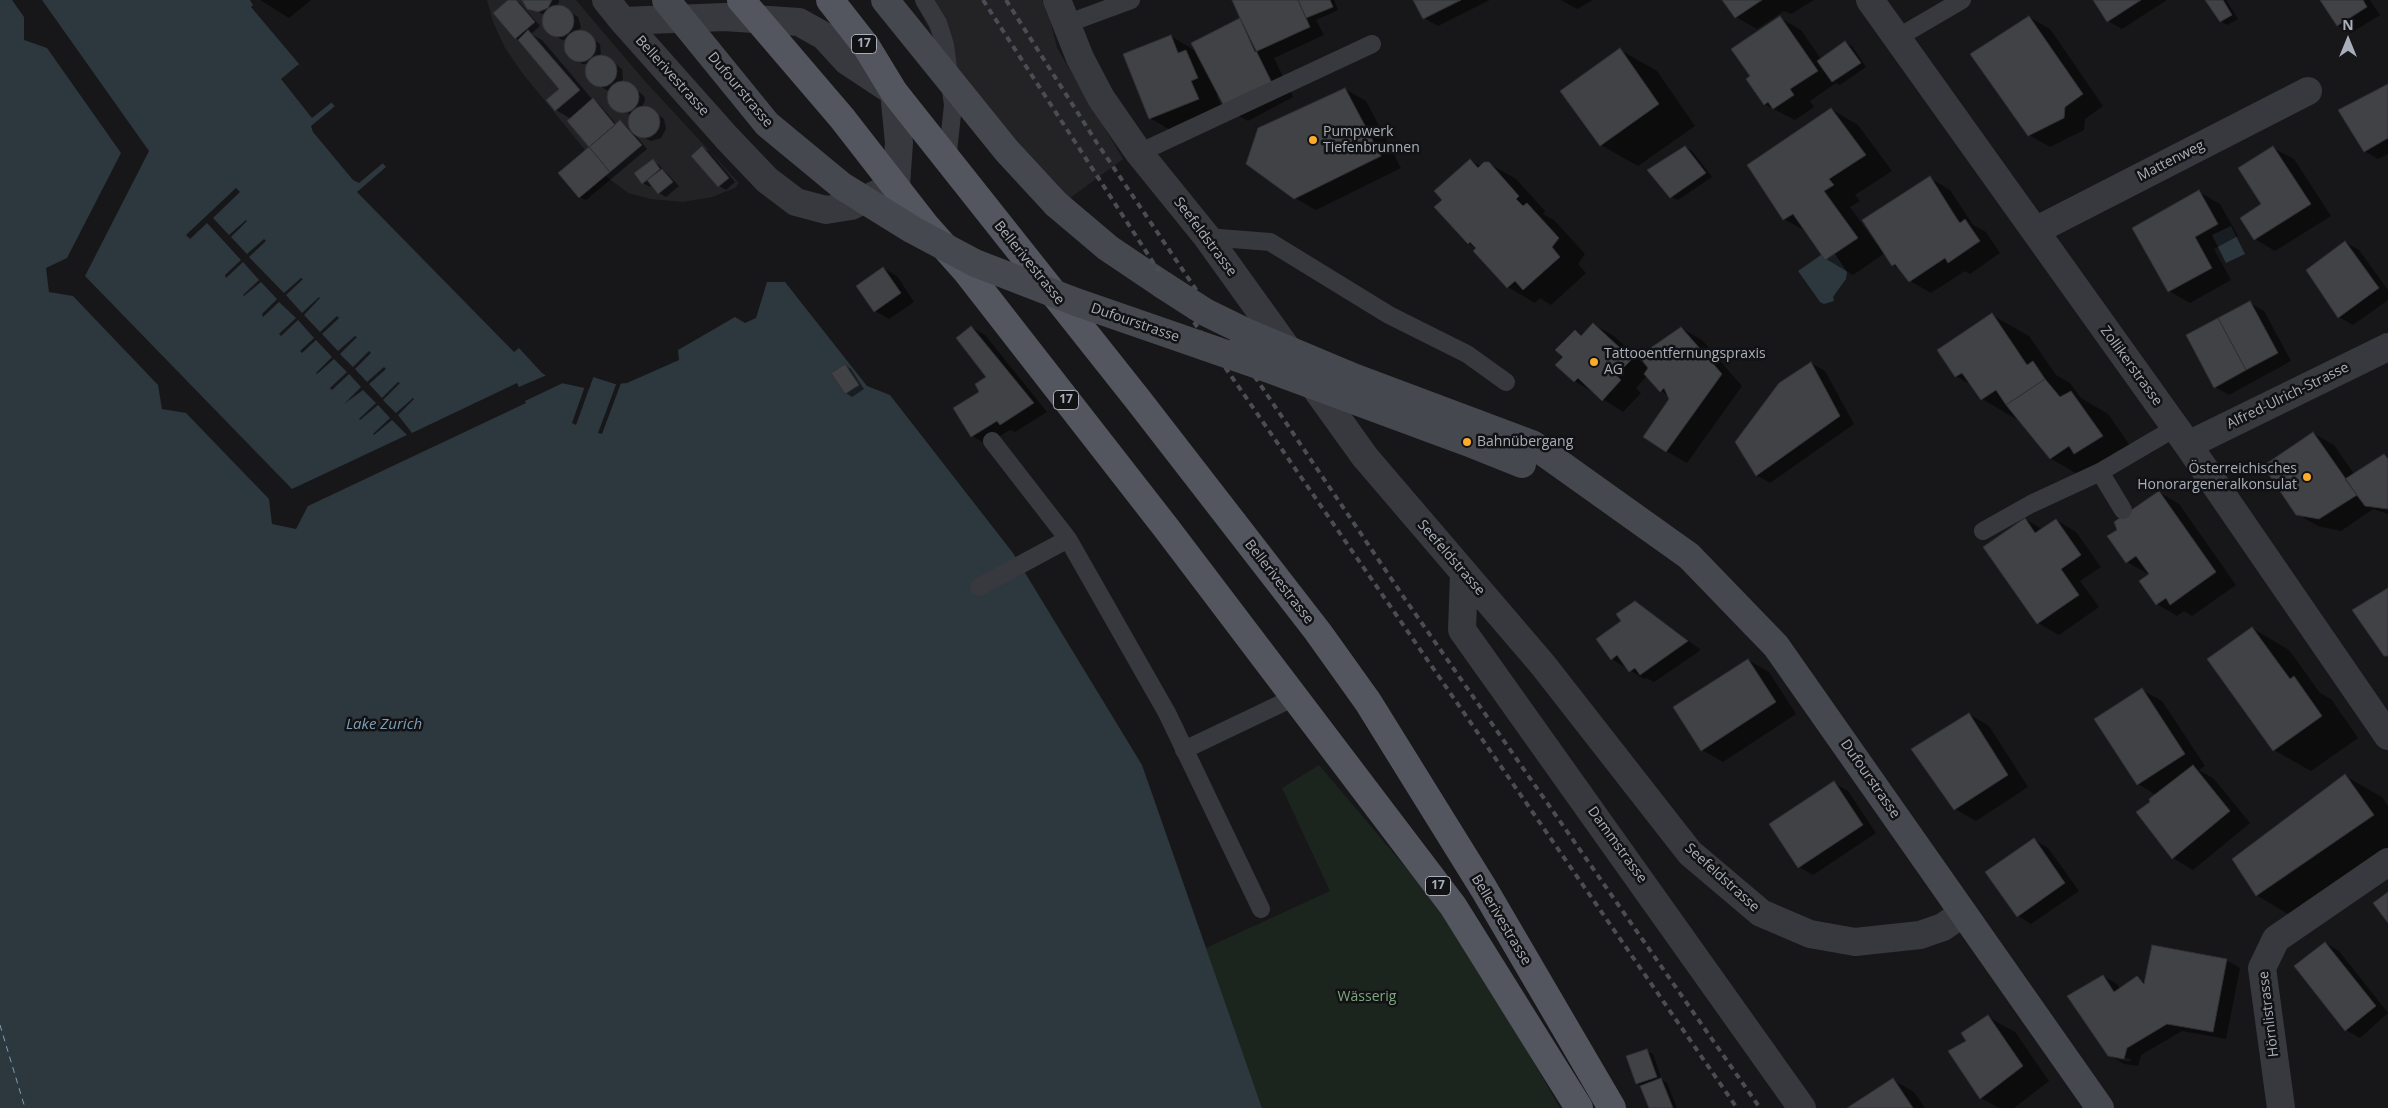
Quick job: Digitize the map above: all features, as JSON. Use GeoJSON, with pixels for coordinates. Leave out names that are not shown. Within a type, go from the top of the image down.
{"type":"FeatureCollection","features":[{"type":"Feature","properties":{"kind":"main road","name":"Dufourstrasse"},"geometry":{"type":"LineString","coordinates":[[666,0],[767,124],[842,186],[913,230],[975,263],[1076,302],[1260,366],[1466,442],[1527,454]]}},
{"type":"Feature","properties":{"kind":"main road","name":"Bellerivestrasse"},"geometry":{"type":"LineString","coordinates":[[830,0],[866,46],[894,92],[1139,401],[1318,632],[1368,702],[1484,889],[1612,1108]]}},
{"type":"Feature","properties":{"kind":"main road","name":"Dufourstrasse"},"geometry":{"type":"LineString","coordinates":[[885,0],[1007,151],[1056,204],[1108,248],[1205,312],[1248,333],[1527,454],[1597,490],[1689,556],[1776,646],[2100,1108]]}},
{"type":"Feature","properties":{"kind":"main road","name":"17"},"geometry":{"type":"LineString","coordinates":[[748,10],[842,118],[926,226],[966,271],[1155,513],[1453,906],[1578,1108]]}},
{"type":"Feature","properties":{"kind":"street","name":"Bellerivestrasse"},"geometry":{"type":"LineString","coordinates":[[606,0],[623,21],[727,138],[767,180],[796,202],[826,210],[851,206],[896,185],[899,142],[894,92],[847,60],[824,36],[799,22],[748,10],[724,17],[623,21]]}},
{"type":"Feature","properties":{"kind":"street","name":"Zollikerstrasse"},"geometry":{"type":"LineString","coordinates":[[1870,0],[2181,436],[2388,736]]}},
{"type":"Feature","properties":{"kind":"street","name":"Seefeldstrasse"},"geometry":{"type":"LineString","coordinates":[[1061,12],[1080,58],[1101,98],[1139,153],[1206,237],[1365,457],[1543,665],[1690,853],[1761,913],[1810,934],[1855,942],[1920,935],[1943,927],[1963,913]]}},
{"type":"Feature","properties":{"kind":"street","name":"Mattenweg"},"geometry":{"type":"LineString","coordinates":[[2035,231],[2308,91]]}},
{"type":"Feature","properties":{"kind":"street","name":"Alfred-Ulrich-Strasse"},"geometry":{"type":"LineString","coordinates":[[2181,436],[2388,347]]}},
{"type":"Feature","properties":{"kind":"street","name":"Dammstrasse"},"geometry":{"type":"LineString","coordinates":[[1464,574],[1462,630],[1802,1108]]}},
{"type":"Feature","properties":{"kind":"street","name":"Hörnlistrasse"},"geometry":{"type":"LineString","coordinates":[[2281,1108],[2262,968],[2276,939],[2388,862]]}},
{"type":"Feature","properties":{"kind":"lane"},"geometry":{"type":"LineString","coordinates":[[924,0],[938,23],[946,45],[954,105],[947,161]]}},
{"type":"Feature","properties":{"kind":"lane"},"geometry":{"type":"LineString","coordinates":[[1061,12],[1131,0]]}},
{"type":"Feature","properties":{"kind":"lane"},"geometry":{"type":"LineString","coordinates":[[1897,38],[1962,0]]}},
{"type":"Feature","properties":{"kind":"lane"},"geometry":{"type":"LineString","coordinates":[[1139,153],[1372,44]]}},
{"type":"Feature","properties":{"kind":"lane"},"geometry":{"type":"LineString","coordinates":[[1206,237],[1270,242],[1389,315],[1467,354],[1506,382]]}},
{"type":"Feature","properties":{"kind":"lane"},"geometry":{"type":"LineString","coordinates":[[1983,531],[2031,504],[2181,436]]}},
{"type":"Feature","properties":{"kind":"lane"},"geometry":{"type":"LineString","coordinates":[[992,440],[1068,539],[1167,713],[1261,909]]}},
{"type":"Feature","properties":{"kind":"lane"},"geometry":{"type":"LineString","coordinates":[[2100,472],[2123,510]]}},
{"type":"Feature","properties":{"kind":"lane"},"geometry":{"type":"LineString","coordinates":[[979,587],[1068,539]]}},
{"type":"Feature","properties":{"kind":"lane"},"geometry":{"type":"LineString","coordinates":[[1184,750],[1295,697]]}},
{"type":"Feature","properties":{"kind":"shaded area"},"geometry":{"type":"Polygon","coordinates":[[[487,0],[576,0],[643,79],[739,183],[735,188],[712,197],[683,202],[651,199],[628,193],[607,177],[523,74],[505,48],[493,22],[487,0]]]}},
{"type":"Feature","properties":{"kind":"shaded area"},"geometry":{"type":"Polygon","coordinates":[[[915,0],[1042,0],[1051,23],[1057,48],[1123,159],[1066,201],[936,43],[915,0]]]}},
{"type":"Feature","properties":{"kind":"green space","name":"Wässerig"},"geometry":{"type":"Polygon","coordinates":[[[1319,765],[1457,928],[1560,1108],[1262,1108],[1206,948],[1330,891],[1282,788],[1319,765]]]}},
{"type":"Feature","properties":{"kind":"water","name":"Lake Zurich"},"geometry":{"type":"Polygon","coordinates":[[[0,0],[250,0],[253,5],[251,7],[386,167],[357,192],[514,352],[519,348],[542,373],[557,382],[589,389],[593,377],[615,384],[627,383],[679,360],[678,350],[735,317],[745,323],[756,318],[767,282],[785,282],[867,386],[890,395],[1013,553],[1142,765],[1262,1108],[0,1108],[0,0]]]}},
{"type":"Feature","properties":{"kind":"water"},"geometry":{"type":"Polygon","coordinates":[[[2231,226],[2245,254],[2226,263],[2212,235],[2231,226]]]}},
{"type":"Feature","properties":{"kind":"water"},"geometry":{"type":"Polygon","coordinates":[[[1831,248],[1847,272],[1846,279],[1833,297],[1834,301],[1824,304],[1820,302],[1798,271],[1831,248]]]}},
{"type":"Feature","properties":{"kind":"pier"},"geometry":{"type":"Polygon","coordinates":[[[12,0],[42,0],[149,151],[85,276],[292,489],[407,435],[392,420],[373,434],[390,418],[378,405],[359,419],[376,403],[363,390],[344,404],[361,387],[349,374],[332,390],[330,388],[347,372],[334,359],[316,373],[332,357],[316,340],[302,353],[300,351],[314,338],[298,320],[281,336],[279,334],[296,318],[279,302],[263,317],[262,314],[277,299],[261,282],[243,295],[259,280],[243,262],[226,278],[225,275],[241,260],[207,223],[190,239],[186,235],[236,188],[240,192],[213,218],[229,235],[247,221],[231,237],[247,254],[264,239],[266,241],[249,257],[284,293],[301,278],[303,279],[286,295],[302,313],[320,298],[304,315],[320,332],[337,316],[339,318],[322,334],[338,351],[355,336],[357,337],[340,354],[353,367],[369,351],[371,353],[355,369],[367,382],[384,367],[386,369],[369,384],[382,398],[398,382],[400,383],[383,400],[396,413],[414,399],[398,415],[412,433],[517,383],[519,387],[549,374],[565,382],[525,401],[526,403],[308,506],[296,529],[272,524],[269,499],[186,413],[162,409],[158,385],[73,296],[49,292],[46,268],[67,258],[121,153],[47,48],[24,40],[24,17],[12,0]]]}},
{"type":"Feature","properties":{"kind":"pier"},"geometry":{"type":"Polygon","coordinates":[[[299,64],[332,102],[312,118],[281,79],[299,64]]]}},
{"type":"Feature","properties":{"kind":"pier"},"geometry":{"type":"Polygon","coordinates":[[[335,106],[383,163],[359,183],[353,180],[313,132],[311,126],[335,106]]]}},
{"type":"Feature","properties":{"kind":"pier"},"geometry":{"type":"Polygon","coordinates":[[[594,375],[576,425],[572,423],[585,386],[588,386],[591,376],[594,375]]]}},
{"type":"Feature","properties":{"kind":"pier"},"geometry":{"type":"Polygon","coordinates":[[[617,382],[621,383],[602,434],[598,433],[617,382]]]}},
{"type":"Feature","properties":{"kind":"building"},"geometry":{"type":"Polygon","coordinates":[[[508,0],[516,0],[535,22],[515,39],[493,13],[508,0]]]}},
{"type":"Feature","properties":{"kind":"building"},"geometry":{"type":"Polygon","coordinates":[[[522,0],[552,0],[548,8],[538,12],[527,9],[522,0]]]}},
{"type":"Feature","properties":{"kind":"building"},"geometry":{"type":"Polygon","coordinates":[[[1232,0],[1298,0],[1310,27],[1255,52],[1232,0]]]}},
{"type":"Feature","properties":{"kind":"building"},"geometry":{"type":"Polygon","coordinates":[[[1298,0],[1330,0],[1333,7],[1306,18],[1298,0]]]}},
{"type":"Feature","properties":{"kind":"building"},"geometry":{"type":"Polygon","coordinates":[[[1413,0],[1461,0],[1423,19],[1413,0]]]}},
{"type":"Feature","properties":{"kind":"building"},"geometry":{"type":"Polygon","coordinates":[[[1722,0],[1762,0],[1735,18],[1722,0]]]}},
{"type":"Feature","properties":{"kind":"building"},"geometry":{"type":"Polygon","coordinates":[[[2093,0],[2141,0],[2107,22],[2093,0]]]}},
{"type":"Feature","properties":{"kind":"building"},"geometry":{"type":"Polygon","coordinates":[[[2205,0],[2223,0],[2232,15],[2220,22],[2205,0]]]}},
{"type":"Feature","properties":{"kind":"building"},"geometry":{"type":"Polygon","coordinates":[[[2320,0],[2363,0],[2367,7],[2337,26],[2320,0]]]}},
{"type":"Feature","properties":{"kind":"building"},"geometry":{"type":"Polygon","coordinates":[[[558,5],[564,6],[569,10],[573,15],[573,27],[569,32],[564,36],[558,37],[552,36],[547,32],[543,27],[542,21],[543,15],[547,10],[552,6],[558,5]]]}},
{"type":"Feature","properties":{"kind":"building"},"geometry":{"type":"Polygon","coordinates":[[[1780,16],[1818,71],[1790,89],[1794,95],[1773,109],[1768,102],[1764,105],[1746,79],[1750,76],[1731,49],[1780,16]]]}},
{"type":"Feature","properties":{"kind":"building"},"geometry":{"type":"Polygon","coordinates":[[[2029,16],[2083,94],[2065,107],[2064,118],[2028,136],[1970,54],[2029,16]]]}},
{"type":"Feature","properties":{"kind":"building"},"geometry":{"type":"Polygon","coordinates":[[[1240,18],[1273,85],[1226,110],[1191,43],[1240,18]]]}},
{"type":"Feature","properties":{"kind":"building"},"geometry":{"type":"Polygon","coordinates":[[[528,30],[580,90],[555,111],[546,100],[559,89],[518,40],[528,30]]]}},
{"type":"Feature","properties":{"kind":"building"},"geometry":{"type":"Polygon","coordinates":[[[580,30],[591,35],[596,46],[591,57],[580,62],[569,57],[564,46],[569,35],[580,30]]]}},
{"type":"Feature","properties":{"kind":"building"},"geometry":{"type":"Polygon","coordinates":[[[1171,35],[1178,53],[1186,50],[1198,78],[1191,81],[1199,99],[1149,119],[1123,54],[1171,35]]]}},
{"type":"Feature","properties":{"kind":"building"},"geometry":{"type":"Polygon","coordinates":[[[1845,41],[1861,63],[1832,82],[1817,61],[1845,41]]]}},
{"type":"Feature","properties":{"kind":"building"},"geometry":{"type":"Polygon","coordinates":[[[1620,48],[1659,104],[1600,146],[1560,91],[1620,48]]]}},
{"type":"Feature","properties":{"kind":"building"},"geometry":{"type":"Polygon","coordinates":[[[601,55],[607,56],[612,60],[616,65],[616,77],[612,82],[607,86],[601,87],[595,86],[590,82],[586,77],[585,71],[586,65],[590,60],[595,56],[601,55]]]}},
{"type":"Feature","properties":{"kind":"building"},"geometry":{"type":"Polygon","coordinates":[[[623,81],[629,82],[634,86],[638,91],[638,103],[634,108],[629,112],[623,113],[617,112],[612,108],[608,103],[607,97],[608,91],[612,86],[617,82],[623,81]]]}},
{"type":"Feature","properties":{"kind":"building"},"geometry":{"type":"Polygon","coordinates":[[[2388,84],[2388,138],[2364,152],[2338,110],[2388,84]]]}},
{"type":"Feature","properties":{"kind":"building","name":"Pumpwerk Tiefenbrunnen"},"geometry":{"type":"Polygon","coordinates":[[[1345,88],[1381,156],[1294,199],[1246,164],[1258,128],[1345,88]]]}},
{"type":"Feature","properties":{"kind":"building"},"geometry":{"type":"Polygon","coordinates":[[[593,98],[615,125],[589,147],[567,121],[593,98]]]}},
{"type":"Feature","properties":{"kind":"building"},"geometry":{"type":"Polygon","coordinates":[[[644,106],[650,107],[655,111],[659,116],[659,128],[655,133],[650,137],[644,138],[638,137],[633,133],[629,128],[628,122],[629,116],[633,111],[638,107],[644,106]]]}},
{"type":"Feature","properties":{"kind":"building"},"geometry":{"type":"Polygon","coordinates":[[[1831,108],[1866,155],[1829,179],[1834,185],[1824,191],[1858,238],[1825,260],[1793,214],[1783,220],[1747,165],[1831,108]]]}},
{"type":"Feature","properties":{"kind":"building"},"geometry":{"type":"Polygon","coordinates":[[[620,120],[642,145],[610,172],[589,147],[620,120]]]}},
{"type":"Feature","properties":{"kind":"building"},"geometry":{"type":"Polygon","coordinates":[[[702,146],[729,178],[718,187],[691,156],[702,146]]]}},
{"type":"Feature","properties":{"kind":"building"},"geometry":{"type":"Polygon","coordinates":[[[1685,146],[1706,173],[1670,198],[1647,170],[1685,146]]]}},
{"type":"Feature","properties":{"kind":"building"},"geometry":{"type":"Polygon","coordinates":[[[2273,146],[2311,204],[2254,240],[2240,218],[2261,204],[2238,168],[2273,146]]]}},
{"type":"Feature","properties":{"kind":"building"},"geometry":{"type":"Polygon","coordinates":[[[589,147],[610,172],[579,198],[558,173],[589,147]]]}},
{"type":"Feature","properties":{"kind":"building"},"geometry":{"type":"Polygon","coordinates":[[[653,159],[660,169],[642,184],[634,173],[653,159]]]}},
{"type":"Feature","properties":{"kind":"building"},"geometry":{"type":"Polygon","coordinates":[[[1470,159],[1478,168],[1484,162],[1489,162],[1519,196],[1516,199],[1523,206],[1527,203],[1559,238],[1552,247],[1560,257],[1523,290],[1515,281],[1507,288],[1473,251],[1476,248],[1470,242],[1468,244],[1434,207],[1442,200],[1434,191],[1470,159]]]}},
{"type":"Feature","properties":{"kind":"building"},"geometry":{"type":"Polygon","coordinates":[[[662,169],[673,182],[658,194],[647,180],[662,169]]]}},
{"type":"Feature","properties":{"kind":"building"},"geometry":{"type":"Polygon","coordinates":[[[1930,176],[1960,223],[1965,219],[1980,241],[1948,263],[1945,258],[1909,282],[1895,264],[1892,266],[1862,220],[1930,176]]]}},
{"type":"Feature","properties":{"kind":"building"},"geometry":{"type":"Polygon","coordinates":[[[2199,190],[2218,224],[2195,237],[2212,268],[2168,292],[2132,228],[2199,190]]]}},
{"type":"Feature","properties":{"kind":"building"},"geometry":{"type":"Polygon","coordinates":[[[2345,241],[2379,288],[2338,318],[2306,270],[2345,241]]]}},
{"type":"Feature","properties":{"kind":"building"},"geometry":{"type":"Polygon","coordinates":[[[883,267],[901,293],[874,312],[856,286],[883,267]]]}},
{"type":"Feature","properties":{"kind":"building"},"geometry":{"type":"Polygon","coordinates":[[[2250,301],[2278,353],[2246,370],[2218,318],[2250,301]]]}},
{"type":"Feature","properties":{"kind":"building"},"geometry":{"type":"Polygon","coordinates":[[[1992,313],[2027,365],[2033,361],[2045,379],[2006,405],[1996,390],[1981,400],[1962,373],[1955,377],[1937,350],[1992,313]]]}},
{"type":"Feature","properties":{"kind":"building"},"geometry":{"type":"Polygon","coordinates":[[[2218,318],[2246,370],[2214,388],[2186,335],[2218,318]]]}},
{"type":"Feature","properties":{"kind":"building","name":"Tattooentfernungspraxis AG"},"geometry":{"type":"Polygon","coordinates":[[[1593,323],[1632,359],[1616,375],[1621,380],[1602,401],[1578,378],[1574,382],[1555,365],[1563,357],[1555,350],[1575,330],[1581,336],[1593,323]]]}},
{"type":"Feature","properties":{"kind":"building"},"geometry":{"type":"Polygon","coordinates":[[[971,326],[1034,403],[1000,425],[997,421],[971,437],[953,408],[979,392],[975,384],[986,377],[956,338],[971,326]]]}},
{"type":"Feature","properties":{"kind":"building"},"geometry":{"type":"Polygon","coordinates":[[[1681,327],[1722,374],[1666,452],[1643,437],[1669,399],[1664,388],[1660,392],[1644,374],[1648,368],[1639,356],[1681,327]]]}},
{"type":"Feature","properties":{"kind":"building"},"geometry":{"type":"Polygon","coordinates":[[[1811,362],[1840,416],[1756,476],[1735,442],[1779,383],[1811,362]]]}},
{"type":"Feature","properties":{"kind":"building"},"geometry":{"type":"Polygon","coordinates":[[[845,364],[859,385],[845,394],[831,373],[845,364]]]}},
{"type":"Feature","properties":{"kind":"building"},"geometry":{"type":"Polygon","coordinates":[[[2045,379],[2060,397],[2071,391],[2103,436],[2074,454],[2069,446],[2050,459],[2006,405],[2045,379]]]}},
{"type":"Feature","properties":{"kind":"building"},"geometry":{"type":"Polygon","coordinates":[[[2313,432],[2357,495],[2319,519],[2296,515],[2263,466],[2313,432]]]}},
{"type":"Feature","properties":{"kind":"building"},"geometry":{"type":"Polygon","coordinates":[[[2384,454],[2388,459],[2388,509],[2365,506],[2345,479],[2384,454]]]}},
{"type":"Feature","properties":{"kind":"building"},"geometry":{"type":"Polygon","coordinates":[[[2159,491],[2216,572],[2170,605],[2166,598],[2156,605],[2139,581],[2149,574],[2136,556],[2126,563],[2107,536],[2117,530],[2114,522],[2159,491]]]}},
{"type":"Feature","properties":{"kind":"building"},"geometry":{"type":"Polygon","coordinates":[[[2025,518],[2035,533],[2056,519],[2081,555],[2061,569],[2079,595],[2037,624],[1983,547],[2025,518]]]}},
{"type":"Feature","properties":{"kind":"building"},"geometry":{"type":"Polygon","coordinates":[[[2388,588],[2388,656],[2384,656],[2352,610],[2388,588]]]}},
{"type":"Feature","properties":{"kind":"building"},"geometry":{"type":"Polygon","coordinates":[[[1635,601],[1688,641],[1640,675],[1635,668],[1629,672],[1617,655],[1611,660],[1596,639],[1621,621],[1616,614],[1635,601]]]}},
{"type":"Feature","properties":{"kind":"building"},"geometry":{"type":"Polygon","coordinates":[[[2252,627],[2290,679],[2294,676],[2322,716],[2273,751],[2207,659],[2252,627]]]}},
{"type":"Feature","properties":{"kind":"building"},"geometry":{"type":"Polygon","coordinates":[[[1748,659],[1776,702],[1701,751],[1673,707],[1748,659]]]}},
{"type":"Feature","properties":{"kind":"building"},"geometry":{"type":"Polygon","coordinates":[[[2142,688],[2185,754],[2137,785],[2094,719],[2142,688]]]}},
{"type":"Feature","properties":{"kind":"building"},"geometry":{"type":"Polygon","coordinates":[[[1969,713],[2008,775],[1954,810],[1911,749],[1969,713]]]}},
{"type":"Feature","properties":{"kind":"building"},"geometry":{"type":"Polygon","coordinates":[[[2193,765],[2230,811],[2172,859],[2136,812],[2150,802],[2149,799],[2193,765]]]}},
{"type":"Feature","properties":{"kind":"building"},"geometry":{"type":"Polygon","coordinates":[[[2345,774],[2374,815],[2256,896],[2232,859],[2345,774]]]}},
{"type":"Feature","properties":{"kind":"building"},"geometry":{"type":"Polygon","coordinates":[[[1834,781],[1863,825],[1798,868],[1769,824],[1834,781]]]}},
{"type":"Feature","properties":{"kind":"building"},"geometry":{"type":"Polygon","coordinates":[[[2034,838],[2065,883],[2017,917],[1985,872],[2034,838]]]}},
{"type":"Feature","properties":{"kind":"building"},"geometry":{"type":"Polygon","coordinates":[[[2388,892],[2388,923],[2373,903],[2388,892]]]}},
{"type":"Feature","properties":{"kind":"building"},"geometry":{"type":"Polygon","coordinates":[[[2325,942],[2376,1006],[2345,1031],[2294,966],[2325,942]]]}},
{"type":"Feature","properties":{"kind":"building"},"geometry":{"type":"Polygon","coordinates":[[[2152,945],[2227,959],[2213,1032],[2167,1024],[2127,1048],[2124,1059],[2108,1056],[2067,996],[2103,975],[2114,992],[2137,976],[2144,984],[2152,945]]]}},
{"type":"Feature","properties":{"kind":"building"},"geometry":{"type":"Polygon","coordinates":[[[1988,1015],[2023,1066],[1980,1099],[1948,1051],[1966,1041],[1961,1033],[1988,1015]]]}},
{"type":"Feature","properties":{"kind":"building"},"geometry":{"type":"Polygon","coordinates":[[[1647,1049],[1657,1077],[1636,1084],[1626,1056],[1647,1049]]]}},
{"type":"Feature","properties":{"kind":"building"},"geometry":{"type":"Polygon","coordinates":[[[1661,1078],[1673,1108],[1649,1108],[1640,1086],[1661,1078]]]}},
{"type":"Feature","properties":{"kind":"building"},"geometry":{"type":"Polygon","coordinates":[[[1893,1078],[1913,1108],[1847,1108],[1893,1078]]]}},
{"type":"Feature","properties":{"kind":"ferry route"},"geometry":{"type":"LineString","coordinates":[[0,1025],[25,1108]]}},
{"type":"Feature","properties":{"kind":"railway"},"geometry":{"type":"LineString","coordinates":[[983,0],[1160,273],[1737,1108]]}},
{"type":"Feature","properties":{"kind":"railway"},"geometry":{"type":"LineString","coordinates":[[1006,0],[1097,143],[1405,599],[1760,1108]]}},
{"type":"Feature","properties":{"kind":"place","name":"Pumpwerk Tiefenbrunnen"},"geometry":{"type":"Point","coordinates":[1313,140]}},
{"type":"Feature","properties":{"kind":"place","name":"Tattooentfernungspraxis AG"},"geometry":{"type":"Point","coordinates":[1594,362]}},
{"type":"Feature","properties":{"kind":"place","name":"Bahnübergang"},"geometry":{"type":"Point","coordinates":[1467,442]}},
{"type":"Feature","properties":{"kind":"place","name":"Österreichisches Honorargeneralkonsulat"},"geometry":{"type":"Point","coordinates":[2307,477]}}]}
